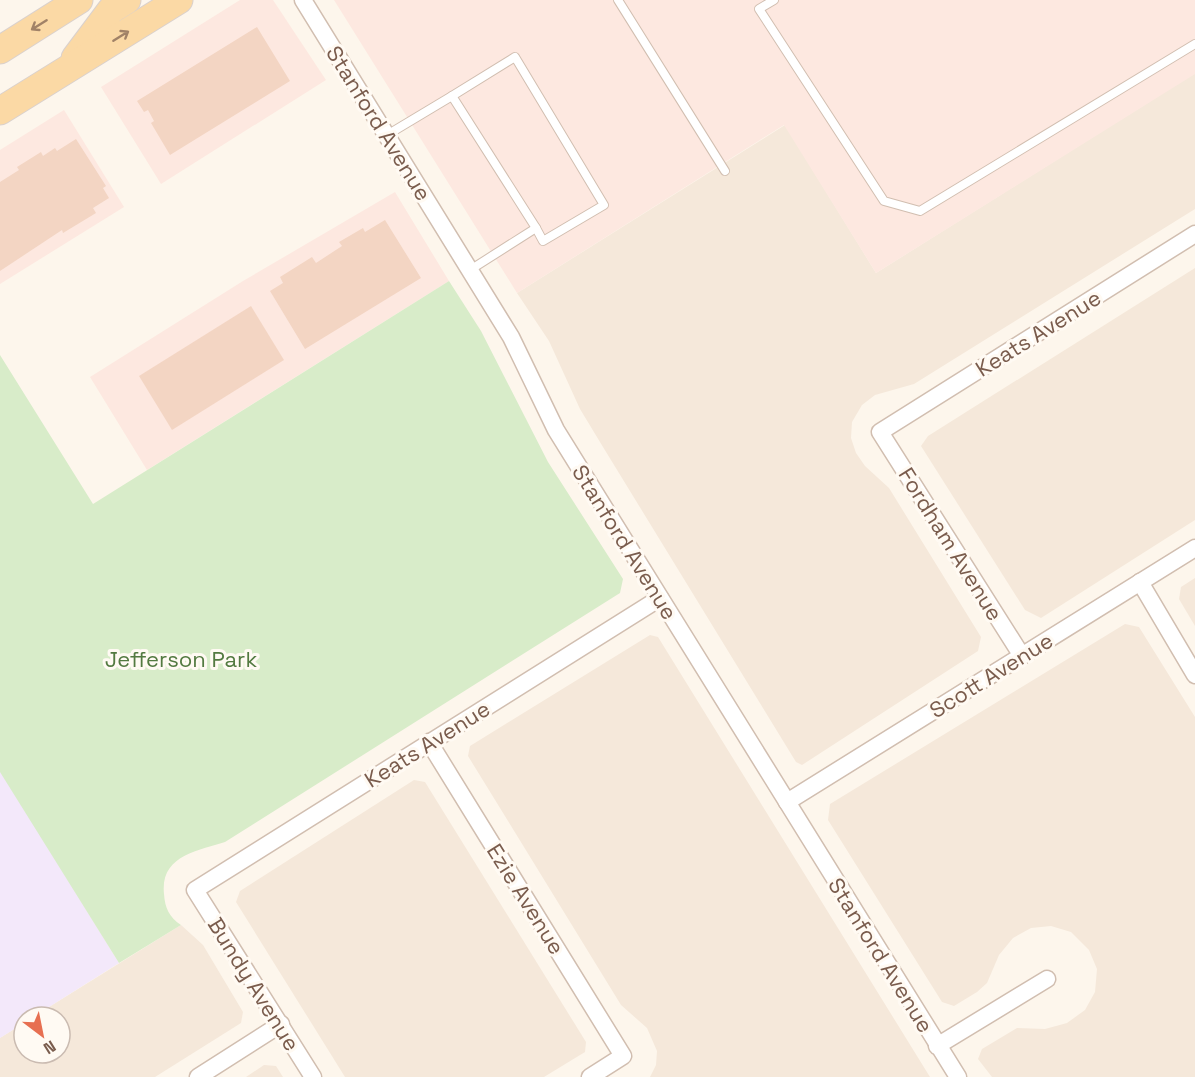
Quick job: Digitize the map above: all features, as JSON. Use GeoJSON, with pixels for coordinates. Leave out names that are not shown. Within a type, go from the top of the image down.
{"type":"FeatureCollection","features":[{"type":"Feature","properties":{"kind":"main road"},"geometry":{"type":"LineString","coordinates":[[0,50],[79,0]]}},
{"type":"Feature","properties":{"kind":"main road"},"geometry":{"type":"LineString","coordinates":[[65,71],[111,10],[127,0]]}},
{"type":"Feature","properties":{"kind":"main road"},"geometry":{"type":"LineString","coordinates":[[0,111],[179,0]]}},
{"type":"Feature","properties":{"kind":"street","name":"Stanford Avenue"},"geometry":{"type":"LineString","coordinates":[[303,0],[511,337],[556,430],[958,1077]]}},
{"type":"Feature","properties":{"kind":"street","name":"Keats Avenue"},"geometry":{"type":"LineString","coordinates":[[880,432],[1195,234]]}},
{"type":"Feature","properties":{"kind":"street","name":"Fordham Avenue"},"geometry":{"type":"LineString","coordinates":[[880,432],[1022,656]]}},
{"type":"Feature","properties":{"kind":"street","name":"Scott Avenue"},"geometry":{"type":"LineString","coordinates":[[787,802],[1195,548]]}},
{"type":"Feature","properties":{"kind":"street"},"geometry":{"type":"LineString","coordinates":[[1140,582],[1195,675]]}},
{"type":"Feature","properties":{"kind":"street","name":"Keats Avenue"},"geometry":{"type":"LineString","coordinates":[[195,890],[660,598]]}},
{"type":"Feature","properties":{"kind":"street","name":"Ezie Avenue"},"geometry":{"type":"LineString","coordinates":[[429,742],[623,1056],[590,1077]]}},
{"type":"Feature","properties":{"kind":"street","name":"Bundy Avenue"},"geometry":{"type":"LineString","coordinates":[[195,890],[313,1077]]}},
{"type":"Feature","properties":{"kind":"street"},"geometry":{"type":"LineString","coordinates":[[937,1046],[1047,979]]}},
{"type":"Feature","properties":{"kind":"street"},"geometry":{"type":"LineString","coordinates":[[198,1077],[280,1024]]}},
{"type":"Feature","properties":{"kind":"lane"},"geometry":{"type":"LineString","coordinates":[[618,0],[725,171]]}},
{"type":"Feature","properties":{"kind":"lane"},"geometry":{"type":"LineString","coordinates":[[774,0],[759,9],[884,201],[920,211],[1195,44]]}},
{"type":"Feature","properties":{"kind":"lane"},"geometry":{"type":"LineString","coordinates":[[387,135],[515,57],[604,205],[543,240],[452,96]]}},
{"type":"Feature","properties":{"kind":"lane"},"geometry":{"type":"LineString","coordinates":[[470,270],[536,228]]}},
{"type":"Feature","properties":{"kind":"shaded area"},"geometry":{"type":"Polygon","coordinates":[[[240,0],[273,0],[326,80],[161,184],[101,87],[240,0]]]}},
{"type":"Feature","properties":{"kind":"shaded area"},"geometry":{"type":"Polygon","coordinates":[[[334,0],[1195,0],[1195,74],[876,273],[784,125],[517,293],[334,0]]]}},
{"type":"Feature","properties":{"kind":"shaded area"},"geometry":{"type":"Polygon","coordinates":[[[1195,73],[1195,209],[914,384],[875,395],[862,405],[852,422],[851,438],[856,453],[865,466],[889,488],[981,637],[978,651],[802,765],[796,762],[580,409],[549,341],[517,293],[785,125],[876,273],[1195,73]]]}},
{"type":"Feature","properties":{"kind":"shaded area"},"geometry":{"type":"Polygon","coordinates":[[[64,110],[124,207],[0,284],[0,150],[64,110]]]}},
{"type":"Feature","properties":{"kind":"shaded area"},"geometry":{"type":"Polygon","coordinates":[[[395,192],[449,281],[147,470],[90,377],[243,281],[395,192]]]}},
{"type":"Feature","properties":{"kind":"shaded area"},"geometry":{"type":"Polygon","coordinates":[[[1195,268],[1195,520],[1041,618],[1025,610],[921,446],[928,436],[1195,268]]]}},
{"type":"Feature","properties":{"kind":"shaded area"},"geometry":{"type":"Polygon","coordinates":[[[1195,578],[1195,626],[1179,599],[1181,587],[1195,578]]]}},
{"type":"Feature","properties":{"kind":"shaded area"},"geometry":{"type":"Polygon","coordinates":[[[1125,624],[1139,627],[1195,717],[1195,1077],[992,1077],[978,1059],[982,1049],[1017,1028],[1045,1029],[1067,1023],[1085,1010],[1095,992],[1097,969],[1089,950],[1071,932],[1051,926],[1031,928],[1013,938],[999,955],[987,983],[977,992],[954,1006],[942,1002],[828,820],[830,804],[1125,624]]]}},
{"type":"Feature","properties":{"kind":"shaded area"},"geometry":{"type":"Polygon","coordinates":[[[650,635],[658,637],[930,1077],[650,1077],[656,1065],[657,1051],[647,1028],[621,1005],[468,756],[470,746],[650,635]]]}},
{"type":"Feature","properties":{"kind":"shaded area"},"geometry":{"type":"Polygon","coordinates":[[[0,770],[119,963],[52,1005],[12,1005],[12,1030],[0,1038],[0,770]]]}},
{"type":"Feature","properties":{"kind":"shaded area"},"geometry":{"type":"Polygon","coordinates":[[[414,780],[425,782],[586,1042],[585,1052],[544,1077],[345,1077],[236,902],[240,891],[414,780]]]}},
{"type":"Feature","properties":{"kind":"shaded area"},"geometry":{"type":"Polygon","coordinates":[[[181,925],[203,945],[243,1012],[241,1023],[155,1077],[0,1077],[0,1038],[12,1030],[12,1065],[72,1065],[72,1005],[52,1005],[181,925]]]}},
{"type":"Feature","properties":{"kind":"shaded area"},"geometry":{"type":"Polygon","coordinates":[[[264,1065],[276,1066],[283,1077],[246,1077],[264,1065]]]}},
{"type":"Feature","properties":{"kind":"green space","name":"Jefferson Park"},"geometry":{"type":"Polygon","coordinates":[[[449,281],[481,331],[548,462],[623,579],[620,593],[225,842],[193,852],[174,863],[164,881],[164,894],[167,908],[181,925],[119,963],[0,772],[0,355],[93,504],[449,281]]]}},
{"type":"Feature","properties":{"kind":"building"},"geometry":{"type":"Polygon","coordinates":[[[257,27],[290,81],[170,155],[151,123],[154,121],[148,110],[144,112],[137,101],[257,27]]]}},
{"type":"Feature","properties":{"kind":"building"},"geometry":{"type":"Polygon","coordinates":[[[76,139],[106,186],[103,188],[109,198],[93,208],[96,213],[63,233],[62,230],[0,271],[0,182],[19,170],[17,167],[41,152],[43,156],[55,148],[57,151],[76,139]]]}},
{"type":"Feature","properties":{"kind":"building"},"geometry":{"type":"Polygon","coordinates":[[[385,220],[421,278],[305,349],[270,291],[283,283],[280,277],[312,257],[316,263],[342,246],[339,242],[363,228],[365,232],[385,220]]]}},
{"type":"Feature","properties":{"kind":"building"},"geometry":{"type":"Polygon","coordinates":[[[251,306],[284,360],[172,430],[139,376],[251,306]]]}}]}
